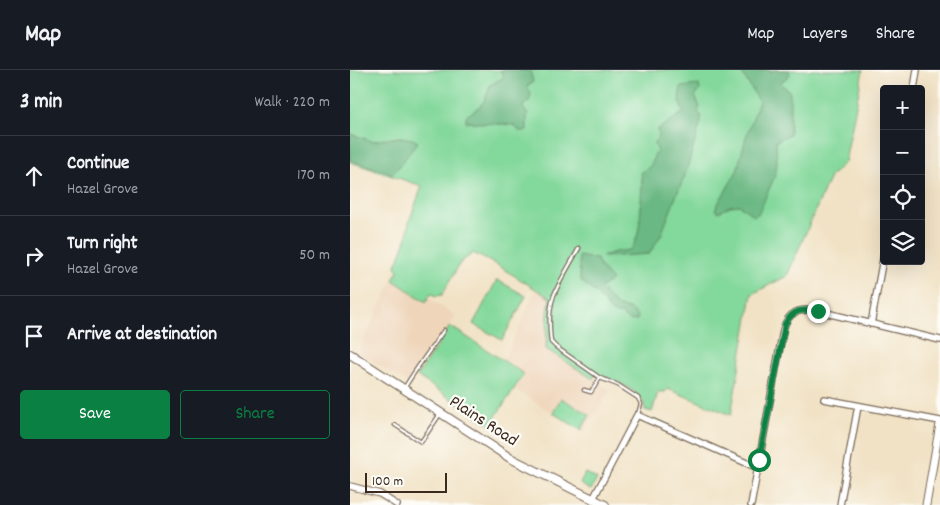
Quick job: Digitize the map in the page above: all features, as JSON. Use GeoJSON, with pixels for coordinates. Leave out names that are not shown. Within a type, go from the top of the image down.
{"type":"FeatureCollection","features":[{"type":"Feature","properties":{"kind":"main road","name":"Plains Road"},"geometry":{"type":"LineString","coordinates":[[350,354],[510,458],[598,503]]}},
{"type":"Feature","properties":{"kind":"street"},"geometry":{"type":"LineString","coordinates":[[915,85],[917,70]]}},
{"type":"Feature","properties":{"kind":"street"},"geometry":{"type":"LineString","coordinates":[[871,324],[882,265]]}},
{"type":"Feature","properties":{"kind":"street"},"geometry":{"type":"LineString","coordinates":[[751,505],[783,330],[793,313],[808,309],[940,340]]}},
{"type":"Feature","properties":{"kind":"street"},"geometry":{"type":"LineString","coordinates":[[824,399],[940,426],[926,505]]}},
{"type":"Feature","properties":{"kind":"street"},"geometry":{"type":"LineString","coordinates":[[840,505],[858,406]]}},
{"type":"Feature","properties":{"kind":"street"},"geometry":{"type":"LineString","coordinates":[[598,503],[637,415],[758,468]]}},
{"type":"Feature","properties":{"kind":"street"},"geometry":{"type":"LineString","coordinates":[[350,486],[380,494],[397,505]]}},
{"type":"Feature","properties":{"kind":"lane"},"geometry":{"type":"LineString","coordinates":[[579,248],[554,296],[551,306],[551,342],[600,378],[618,385],[638,398],[641,404],[637,415]]}},
{"type":"Feature","properties":{"kind":"lane"},"geometry":{"type":"LineString","coordinates":[[404,388],[444,330]]}},
{"type":"Feature","properties":{"kind":"lane"},"geometry":{"type":"LineString","coordinates":[[584,390],[591,392],[600,378]]}},
{"type":"Feature","properties":{"kind":"lane"},"geometry":{"type":"LineString","coordinates":[[394,425],[422,442],[440,413]]}},
{"type":"Feature","properties":{"kind":"shaded area"},"geometry":{"type":"Polygon","coordinates":[[[393,280],[425,302],[428,298],[456,316],[410,385],[358,352],[393,280]]]}},
{"type":"Feature","properties":{"kind":"shaded area"},"geometry":{"type":"Polygon","coordinates":[[[536,288],[551,298],[548,312],[546,349],[610,390],[583,432],[516,390],[526,374],[504,359],[536,288]]]}},
{"type":"Feature","properties":{"kind":"green space"},"geometry":{"type":"Polygon","coordinates":[[[350,70],[863,70],[845,162],[830,177],[787,276],[752,294],[731,415],[668,389],[665,392],[658,392],[652,412],[645,410],[639,396],[626,387],[596,373],[593,379],[546,349],[550,298],[497,265],[473,253],[460,263],[442,295],[436,296],[431,293],[426,302],[393,280],[398,271],[396,266],[422,186],[350,162],[350,70]]]}},
{"type":"Feature","properties":{"kind":"green space"},"geometry":{"type":"Polygon","coordinates":[[[500,70],[530,70],[533,82],[527,86],[531,94],[529,102],[524,104],[523,108],[527,113],[527,131],[519,131],[514,125],[466,122],[466,116],[484,100],[490,85],[504,77],[500,70]]]}},
{"type":"Feature","properties":{"kind":"green space"},"geometry":{"type":"Polygon","coordinates":[[[740,70],[768,70],[770,73],[773,70],[789,70],[790,75],[780,83],[790,92],[790,134],[776,141],[777,165],[774,178],[758,214],[754,216],[739,205],[730,206],[719,212],[715,209],[737,171],[746,137],[759,101],[740,70]]]}},
{"type":"Feature","properties":{"kind":"green space"},"geometry":{"type":"Polygon","coordinates":[[[699,85],[700,90],[695,96],[700,107],[698,112],[701,115],[701,122],[684,178],[661,235],[649,254],[603,257],[615,252],[630,250],[636,240],[640,222],[641,172],[650,166],[656,153],[657,148],[654,142],[659,134],[657,130],[684,112],[679,100],[681,87],[699,85]]]}},
{"type":"Feature","properties":{"kind":"green space"},"geometry":{"type":"Polygon","coordinates":[[[350,134],[372,141],[400,137],[418,142],[393,174],[350,160],[350,134]]]}},
{"type":"Feature","properties":{"kind":"green space"},"geometry":{"type":"Polygon","coordinates":[[[579,256],[597,259],[601,268],[612,280],[600,288],[618,307],[626,308],[634,313],[638,317],[637,320],[629,321],[621,314],[611,311],[597,294],[582,282],[580,278],[579,256]]]}},
{"type":"Feature","properties":{"kind":"green space"},"geometry":{"type":"Polygon","coordinates":[[[497,280],[526,296],[502,340],[473,324],[497,280]]]}},
{"type":"Feature","properties":{"kind":"green space"},"geometry":{"type":"Polygon","coordinates":[[[450,326],[524,374],[490,425],[417,376],[450,326]]]}},
{"type":"Feature","properties":{"kind":"green space"},"geometry":{"type":"Polygon","coordinates":[[[561,398],[590,415],[581,430],[553,413],[561,398]]]}},
{"type":"Feature","properties":{"kind":"green space"},"geometry":{"type":"Polygon","coordinates":[[[585,473],[597,479],[591,490],[580,484],[585,473]]]}},
{"type":"Feature","properties":{"kind":"route"},"geometry":{"type":"LineString","coordinates":[[759,460],[785,324],[793,313],[800,310],[818,311]]}}]}
